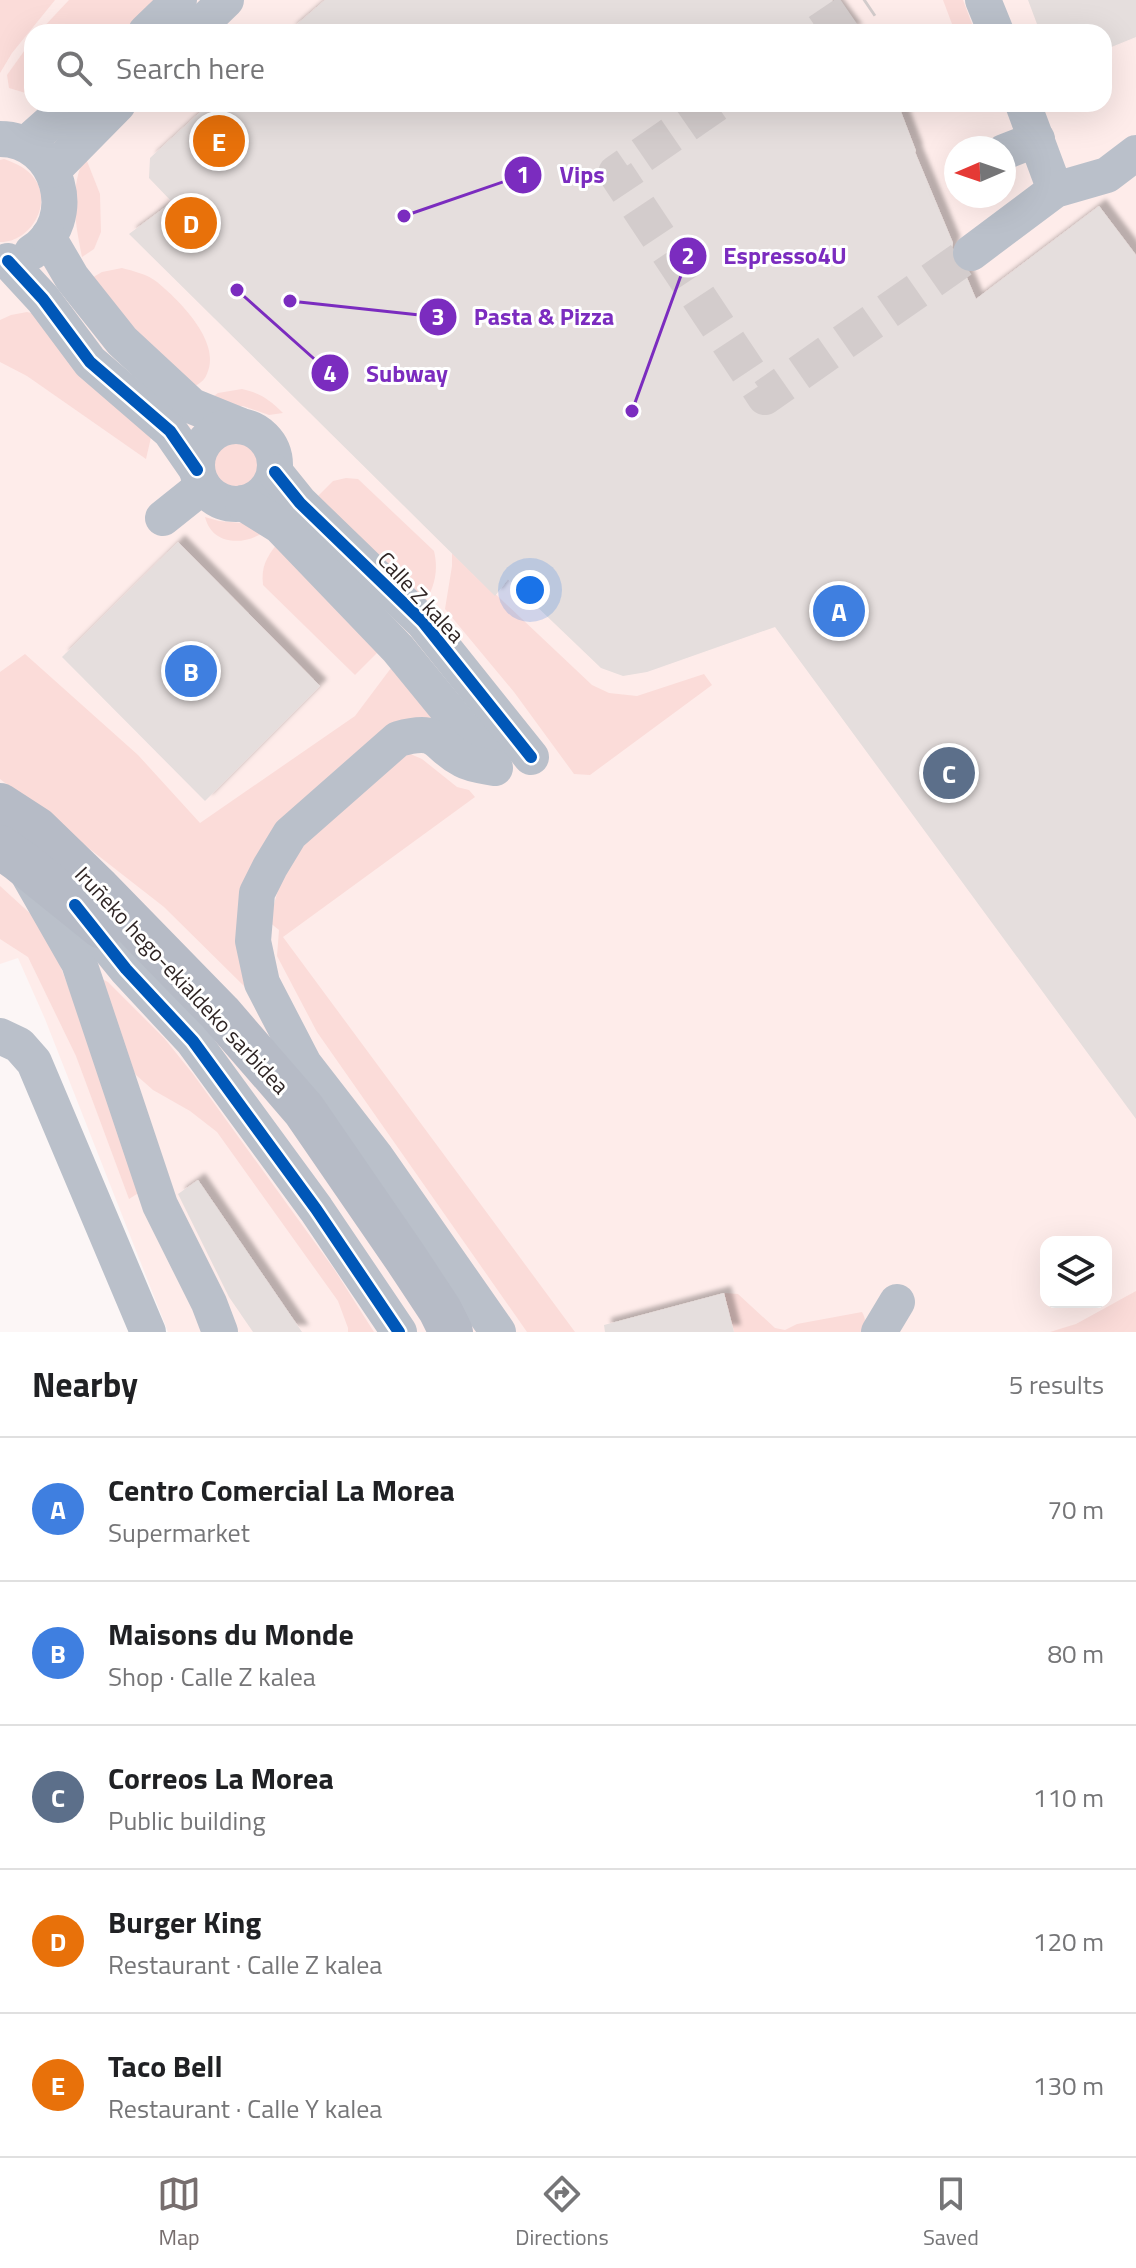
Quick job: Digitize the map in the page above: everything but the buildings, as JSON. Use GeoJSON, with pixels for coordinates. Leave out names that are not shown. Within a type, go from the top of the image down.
{"type":"FeatureCollection","features":[{"type":"Feature","properties":{"kind":"highway","name":"Iruñeko hego-ekialdeko sarbidea"},"geometry":{"type":"LineString","coordinates":[[0,805],[19,846],[75,905],[140,956],[211,1030],[286,1118],[357,1212],[403,1281],[432,1332]]}},
{"type":"Feature","properties":{"kind":"highway"},"geometry":{"type":"LineString","coordinates":[[19,846],[110,875],[237,990],[304,1064]]}},
{"type":"Feature","properties":{"kind":"highway","name":"Iruñeko hego-ekialdeko sarbidea"},"geometry":{"type":"LineString","coordinates":[[19,846],[99,889],[220,1013],[304,1110],[397,1244],[451,1332]]}},
{"type":"Feature","properties":{"kind":"street"},"geometry":{"type":"LineString","coordinates":[[154,24],[179,0]]}},
{"type":"Feature","properties":{"kind":"street"},"geometry":{"type":"LineString","coordinates":[[201,24],[226,0]]}},
{"type":"Feature","properties":{"kind":"street"},"geometry":{"type":"LineString","coordinates":[[983,0],[993,24]]}},
{"type":"Feature","properties":{"kind":"street"},"geometry":{"type":"LineString","coordinates":[[13,142],[59,112]]}},
{"type":"Feature","properties":{"kind":"street"},"geometry":{"type":"LineString","coordinates":[[53,170],[110,112]]}},
{"type":"Feature","properties":{"kind":"street"},"geometry":{"type":"LineString","coordinates":[[1022,112],[1020,146],[1055,190]]}},
{"type":"Feature","properties":{"kind":"street"},"geometry":{"type":"LineString","coordinates":[[4,262],[24,257],[48,237],[57,221],[60,204],[59,187],[53,170],[42,155],[13,142]]}},
{"type":"Feature","properties":{"kind":"street"},"geometry":{"type":"LineString","coordinates":[[971,253],[996,221],[1055,190],[1107,175],[1136,153]]}},
{"type":"Feature","properties":{"kind":"street"},"geometry":{"type":"LineString","coordinates":[[4,262],[43,299],[90,362],[170,431],[211,495],[232,504],[260,496],[275,472],[271,446],[263,436],[252,428],[192,406],[122,341],[72,278],[48,237]]}},
{"type":"Feature","properties":{"kind":"street"},"geometry":{"type":"LineString","coordinates":[[200,478],[197,458],[208,437],[217,430],[239,425]]}},
{"type":"Feature","properties":{"kind":"street","name":"Calle Z kalea"},"geometry":{"type":"LineString","coordinates":[[275,472],[300,503],[423,622],[510,768]]}},
{"type":"Feature","properties":{"kind":"street"},"geometry":{"type":"LineString","coordinates":[[163,518],[200,478]]}},
{"type":"Feature","properties":{"kind":"street"},"geometry":{"type":"LineString","coordinates":[[243,503],[280,526],[510,768]]}},
{"type":"Feature","properties":{"kind":"street"},"geometry":{"type":"LineString","coordinates":[[498,1332],[376,1157],[304,1064],[262,983],[253,941],[257,893],[290,834],[398,739],[417,734],[434,736],[464,760],[510,768]]}},
{"type":"Feature","properties":{"kind":"street"},"geometry":{"type":"LineString","coordinates":[[19,846],[79,963],[160,1205],[209,1303],[220,1332]]}},
{"type":"Feature","properties":{"kind":"street"},"geometry":{"type":"LineString","coordinates":[[75,905],[126,969],[193,1041],[316,1209],[399,1332]]}},
{"type":"Feature","properties":{"kind":"street"},"geometry":{"type":"LineString","coordinates":[[0,1036],[19,1045],[34,1062],[148,1332]]}},
{"type":"Feature","properties":{"kind":"shaded area"},"geometry":{"type":"Polygon","coordinates":[[[0,0],[1136,0],[1136,1332],[168,1332],[18,958],[0,964],[0,0]]]}},
{"type":"Feature","properties":{"kind":"shaded area"},"geometry":{"type":"Polygon","coordinates":[[[0,0],[55,0],[36,24],[24,24],[24,38],[0,73],[0,0]]]}},
{"type":"Feature","properties":{"kind":"shaded area"},"geometry":{"type":"Polygon","coordinates":[[[69,0],[162,0],[136,24],[46,24],[69,0]]]}},
{"type":"Feature","properties":{"kind":"shaded area"},"geometry":{"type":"Polygon","coordinates":[[[943,0],[963,0],[972,24],[952,24],[943,0]]]}},
{"type":"Feature","properties":{"kind":"shaded area"},"geometry":{"type":"Polygon","coordinates":[[[24,51],[24,93],[9,88],[7,75],[24,51]]]}},
{"type":"Feature","properties":{"kind":"shaded area"},"geometry":{"type":"Polygon","coordinates":[[[85,156],[100,194],[101,232],[94,249],[82,257],[75,193],[85,156]]]}},
{"type":"Feature","properties":{"kind":"shaded area"},"geometry":{"type":"Polygon","coordinates":[[[0,160],[22,167],[33,177],[41,201],[35,221],[28,230],[11,241],[0,242],[0,160]]]}},
{"type":"Feature","properties":{"kind":"shaded area"},"geometry":{"type":"Polygon","coordinates":[[[122,268],[157,282],[196,324],[209,350],[210,364],[200,383],[192,388],[133,331],[90,279],[102,272],[122,268]]]}},
{"type":"Feature","properties":{"kind":"shaded area"},"geometry":{"type":"Polygon","coordinates":[[[27,312],[40,315],[152,433],[146,459],[27,376],[0,362],[0,320],[27,312]]]}},
{"type":"Feature","properties":{"kind":"shaded area"},"geometry":{"type":"Polygon","coordinates":[[[242,389],[264,398],[283,413],[269,415],[243,406],[217,406],[207,401],[218,393],[242,389]]]}},
{"type":"Feature","properties":{"kind":"shaded area"},"geometry":{"type":"Polygon","coordinates":[[[237,441],[255,448],[262,466],[255,484],[237,491],[219,484],[212,466],[219,448],[237,441]]]}},
{"type":"Feature","properties":{"kind":"shaded area"},"geometry":{"type":"Polygon","coordinates":[[[358,479],[434,551],[434,580],[422,607],[317,497],[333,481],[358,479]]]}},
{"type":"Feature","properties":{"kind":"shaded area"},"geometry":{"type":"Polygon","coordinates":[[[205,517],[253,524],[264,532],[247,540],[221,538],[214,533],[205,517]]]}},
{"type":"Feature","properties":{"kind":"shaded area"},"geometry":{"type":"Polygon","coordinates":[[[277,544],[381,649],[355,675],[263,585],[265,563],[277,544]]]}},
{"type":"Feature","properties":{"kind":"shaded area"},"geometry":{"type":"Polygon","coordinates":[[[452,553],[592,685],[609,693],[637,696],[704,674],[712,685],[590,775],[574,774],[514,692],[445,609],[452,553]]]}},
{"type":"Feature","properties":{"kind":"shaded area"},"geometry":{"type":"Polygon","coordinates":[[[25,654],[138,755],[200,823],[355,716],[394,664],[448,725],[296,811],[249,991],[164,907],[0,779],[0,672],[25,654]]]}},
{"type":"Feature","properties":{"kind":"shaded area"},"geometry":{"type":"Polygon","coordinates":[[[401,750],[422,759],[475,797],[283,937],[575,1332],[527,1332],[317,1032],[277,956],[279,930],[269,922],[285,865],[317,823],[401,750]]]}},
{"type":"Feature","properties":{"kind":"shaded area"},"geometry":{"type":"Polygon","coordinates":[[[0,886],[34,917],[56,955],[140,1192],[129,1199],[76,1056],[28,957],[0,939],[0,886]]]}},
{"type":"Feature","properties":{"kind":"shaded area"},"geometry":{"type":"Polygon","coordinates":[[[102,979],[164,1038],[193,1074],[334,1269],[374,1332],[348,1332],[338,1301],[217,1132],[190,1111],[153,1090],[136,1075],[118,1044],[102,979]]]}},
{"type":"Feature","properties":{"kind":"shaded area"},"geometry":{"type":"Polygon","coordinates":[[[1136,1291],[1136,1332],[1050,1332],[1076,1324],[1105,1308],[1112,1308],[1112,1304],[1136,1291]]]}},
{"type":"Feature","properties":{"kind":"shaded area"},"geometry":{"type":"Polygon","coordinates":[[[724,1293],[738,1294],[775,1328],[785,1330],[797,1324],[862,1312],[864,1326],[862,1332],[734,1332],[724,1293]]]}},
{"type":"Feature","properties":{"kind":"tunnel"},"geometry":{"type":"LineString","coordinates":[[831,24],[866,0]]}},
{"type":"Feature","properties":{"kind":"tunnel"},"geometry":{"type":"LineString","coordinates":[[704,112],[616,173],[765,397],[971,253]]}},
{"type":"Feature","properties":{"kind":"cycle path"},"geometry":{"type":"LineString","coordinates":[[8,261],[43,299],[90,362],[170,431],[197,470]]}},
{"type":"Feature","properties":{"kind":"cycle path"},"geometry":{"type":"LineString","coordinates":[[275,472],[300,503],[423,622],[531,757]]}},
{"type":"Feature","properties":{"kind":"cycle path"},"geometry":{"type":"LineString","coordinates":[[75,905],[126,969],[193,1041],[316,1209],[399,1332]]}},
{"type":"Feature","properties":{"kind":"place","name":"Taco Bell"},"geometry":{"type":"Point","coordinates":[219,141]}},
{"type":"Feature","properties":{"kind":"place","name":"Vips"},"geometry":{"type":"Point","coordinates":[404,216]}},
{"type":"Feature","properties":{"kind":"place","name":"Burger King"},"geometry":{"type":"Point","coordinates":[191,223]}},
{"type":"Feature","properties":{"kind":"place","name":"Subway"},"geometry":{"type":"Point","coordinates":[237,290]}},
{"type":"Feature","properties":{"kind":"place","name":"Pasta & Pizza"},"geometry":{"type":"Point","coordinates":[290,301]}},
{"type":"Feature","properties":{"kind":"place","name":"Espresso4U"},"geometry":{"type":"Point","coordinates":[632,411]}},
{"type":"Feature","properties":{"kind":"place","name":"Centro Comercial La Morea"},"geometry":{"type":"Point","coordinates":[839,611]}},
{"type":"Feature","properties":{"kind":"place","name":"Maisons du Monde"},"geometry":{"type":"Point","coordinates":[191,671]}},
{"type":"Feature","properties":{"kind":"place","name":"Correos La Morea"},"geometry":{"type":"Point","coordinates":[949,773]}}]}
